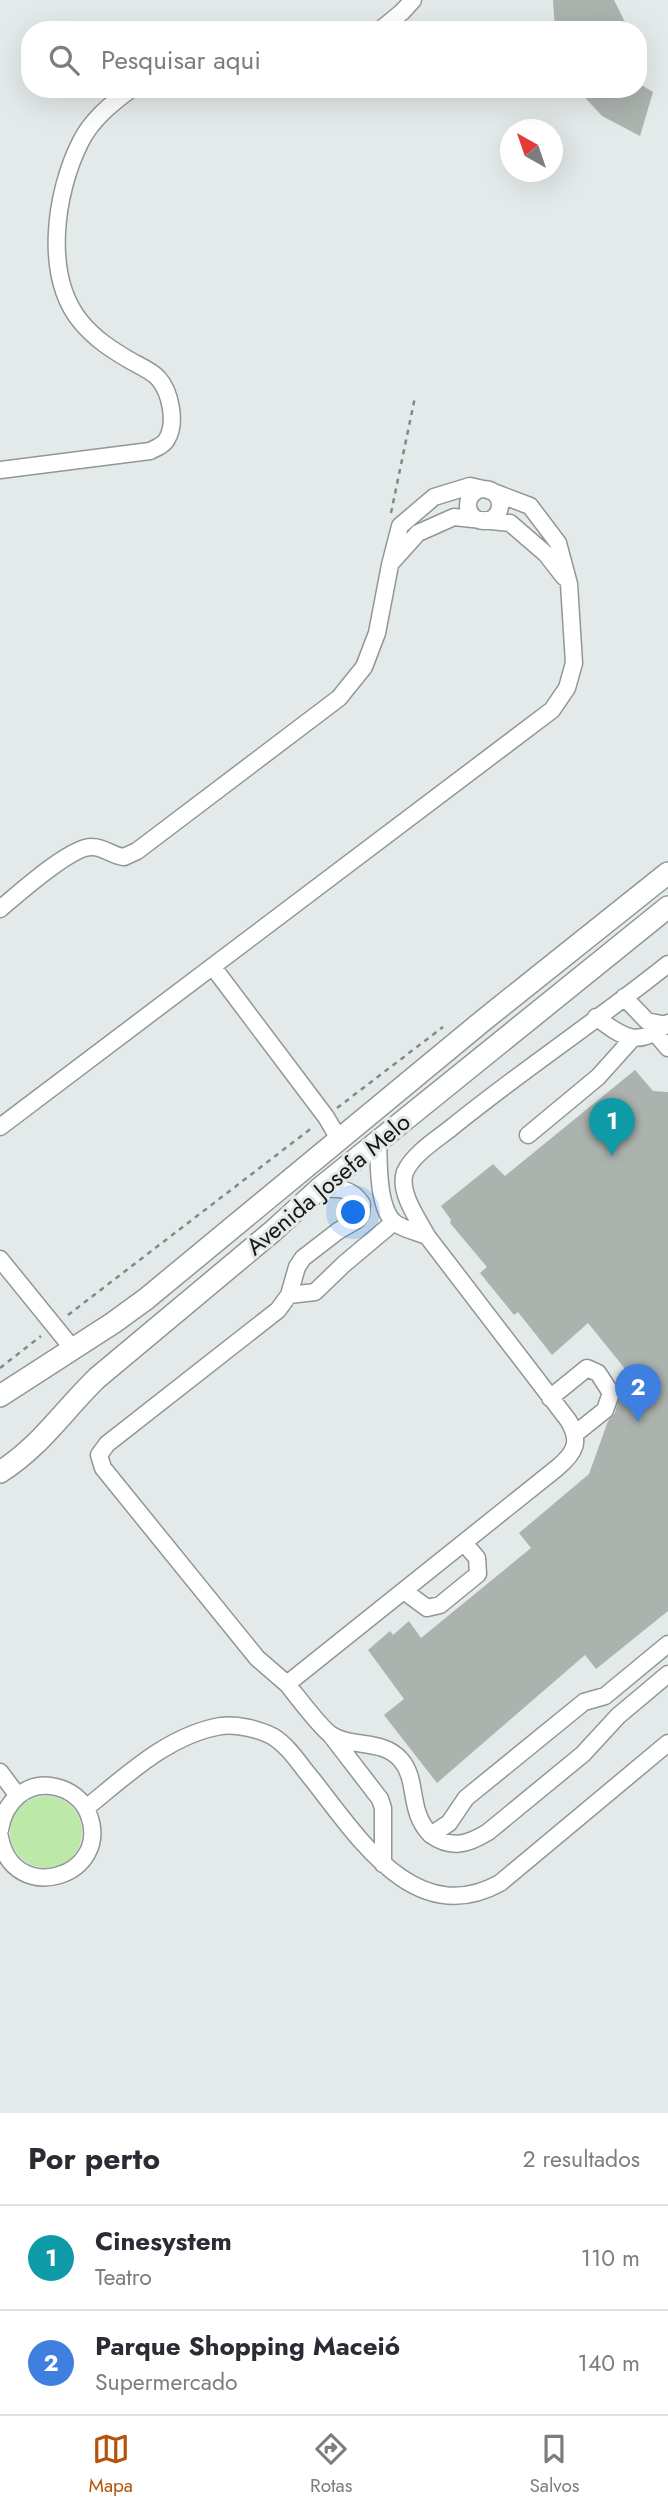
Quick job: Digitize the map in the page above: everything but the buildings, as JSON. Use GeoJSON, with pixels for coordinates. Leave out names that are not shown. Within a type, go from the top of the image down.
{"type":"FeatureCollection","features":[{"type":"Feature","properties":{"kind":"main road","name":"Avenida Josefa Melo"},"geometry":{"type":"LineString","coordinates":[[0,1398],[146,1299],[485,1018],[668,873]]}},
{"type":"Feature","properties":{"kind":"main road","name":"Avenida Josefa Melo"},"geometry":{"type":"LineString","coordinates":[[3,1468],[22,1459],[97,1378],[231,1267],[319,1189],[668,907]]}},
{"type":"Feature","properties":{"kind":"street"},"geometry":{"type":"LineString","coordinates":[[390,21],[407,6]]}},
{"type":"Feature","properties":{"kind":"street"},"geometry":{"type":"LineString","coordinates":[[0,470],[150,451],[167,440],[170,432],[170,403],[158,377],[91,334],[66,300],[59,276],[57,258],[65,182],[80,142],[104,109],[119,98]]}},
{"type":"Feature","properties":{"kind":"street"},"geometry":{"type":"LineString","coordinates":[[0,909],[58,862],[77,851],[91,847],[124,858],[137,851],[339,698],[363,667],[377,633],[400,526],[434,497],[470,486],[488,490],[530,506],[558,543],[569,584],[574,663],[567,688],[552,710],[0,1127]]}},
{"type":"Feature","properties":{"kind":"street"},"geometry":{"type":"LineString","coordinates":[[478,490],[488,490],[496,495],[500,505],[497,514],[484,521],[474,517],[468,508],[473,493],[478,490]]}},
{"type":"Feature","properties":{"kind":"street"},"geometry":{"type":"LineString","coordinates":[[390,565],[418,533],[454,517],[510,523],[546,554],[569,584]]}},
{"type":"Feature","properties":{"kind":"street"},"geometry":{"type":"LineString","coordinates":[[287,1684],[565,1461],[576,1444],[575,1434],[550,1398],[427,1236],[406,1195],[405,1174],[415,1158],[486,1099],[668,964]]}},
{"type":"Feature","properties":{"kind":"street"},"geometry":{"type":"LineString","coordinates":[[213,967],[340,1139]]}},
{"type":"Feature","properties":{"kind":"street"},"geometry":{"type":"LineString","coordinates":[[624,997],[647,1021],[663,1027]]}},
{"type":"Feature","properties":{"kind":"street"},"geometry":{"type":"LineString","coordinates":[[596,1017],[612,1030],[632,1038],[643,1038],[663,1027]]}},
{"type":"Feature","properties":{"kind":"street"},"geometry":{"type":"LineString","coordinates":[[663,1027],[668,1048]]}},
{"type":"Feature","properties":{"kind":"street"},"geometry":{"type":"LineString","coordinates":[[528,1135],[598,1077],[632,1038]]}},
{"type":"Feature","properties":{"kind":"street"},"geometry":{"type":"LineString","coordinates":[[378,1141],[381,1192],[386,1209],[394,1222],[427,1236]]}},
{"type":"Feature","properties":{"kind":"street"},"geometry":{"type":"LineString","coordinates":[[319,1189],[347,1189],[356,1196],[362,1204],[357,1220],[303,1258],[297,1267],[289,1295],[278,1310],[107,1444],[99,1455],[103,1468],[257,1658],[287,1684],[380,1799],[383,1808],[383,1864]]}},
{"type":"Feature","properties":{"kind":"street"},"geometry":{"type":"LineString","coordinates":[[289,1295],[315,1292],[394,1222]]}},
{"type":"Feature","properties":{"kind":"street"},"geometry":{"type":"LineString","coordinates":[[0,1259],[73,1349]]}},
{"type":"Feature","properties":{"kind":"street"},"geometry":{"type":"LineString","coordinates":[[550,1398],[587,1368],[598,1373],[611,1393],[606,1410],[575,1434]]}},
{"type":"Feature","properties":{"kind":"street"},"geometry":{"type":"LineString","coordinates":[[404,1591],[428,1608],[440,1605],[459,1590],[478,1574],[477,1558],[464,1543]]}},
{"type":"Feature","properties":{"kind":"street"},"geometry":{"type":"LineString","coordinates":[[431,1835],[449,1823],[466,1798],[584,1702],[605,1696],[668,1644]]}},
{"type":"Feature","properties":{"kind":"street"},"geometry":{"type":"LineString","coordinates":[[330,1734],[373,1744],[390,1751],[401,1760],[408,1772],[416,1813],[423,1827],[447,1844],[456,1845],[477,1839],[583,1754],[618,1716],[668,1674]]}},
{"type":"Feature","properties":{"kind":"street"},"geometry":{"type":"LineString","coordinates":[[602,1733],[605,1696]]}},
{"type":"Feature","properties":{"kind":"street"},"geometry":{"type":"LineString","coordinates":[[86,1808],[149,1756],[202,1730],[224,1726],[254,1729],[273,1737],[288,1749],[383,1864],[408,1883],[430,1893],[467,1897],[500,1884],[668,1744]]}},
{"type":"Feature","properties":{"kind":"street"},"geometry":{"type":"LineString","coordinates":[[0,1772],[18,1796]]}},
{"type":"Feature","properties":{"kind":"street"},"geometry":{"type":"LineString","coordinates":[[0,1830],[8,1806],[18,1796],[35,1787],[55,1787],[73,1794],[86,1808],[92,1835],[89,1849],[82,1861],[72,1871],[59,1877],[38,1877],[4,1864],[0,1837]]}},
{"type":"Feature","properties":{"kind":"path"},"geometry":{"type":"LineString","coordinates":[[389,524],[415,397]]}},
{"type":"Feature","properties":{"kind":"green space"},"geometry":{"type":"Polygon","coordinates":[[[46,1796],[60,1799],[72,1806],[79,1818],[82,1832],[79,1846],[72,1858],[60,1865],[46,1868],[32,1865],[20,1858],[13,1846],[10,1832],[13,1818],[20,1806],[32,1799],[46,1796]]]}},
{"type":"Feature","properties":{"kind":"place","name":"Cinesystem"},"geometry":{"type":"Point","coordinates":[612,1156]}},
{"type":"Feature","properties":{"kind":"place","name":"Parque Shopping Maceió"},"geometry":{"type":"Point","coordinates":[638,1422]}}]}
